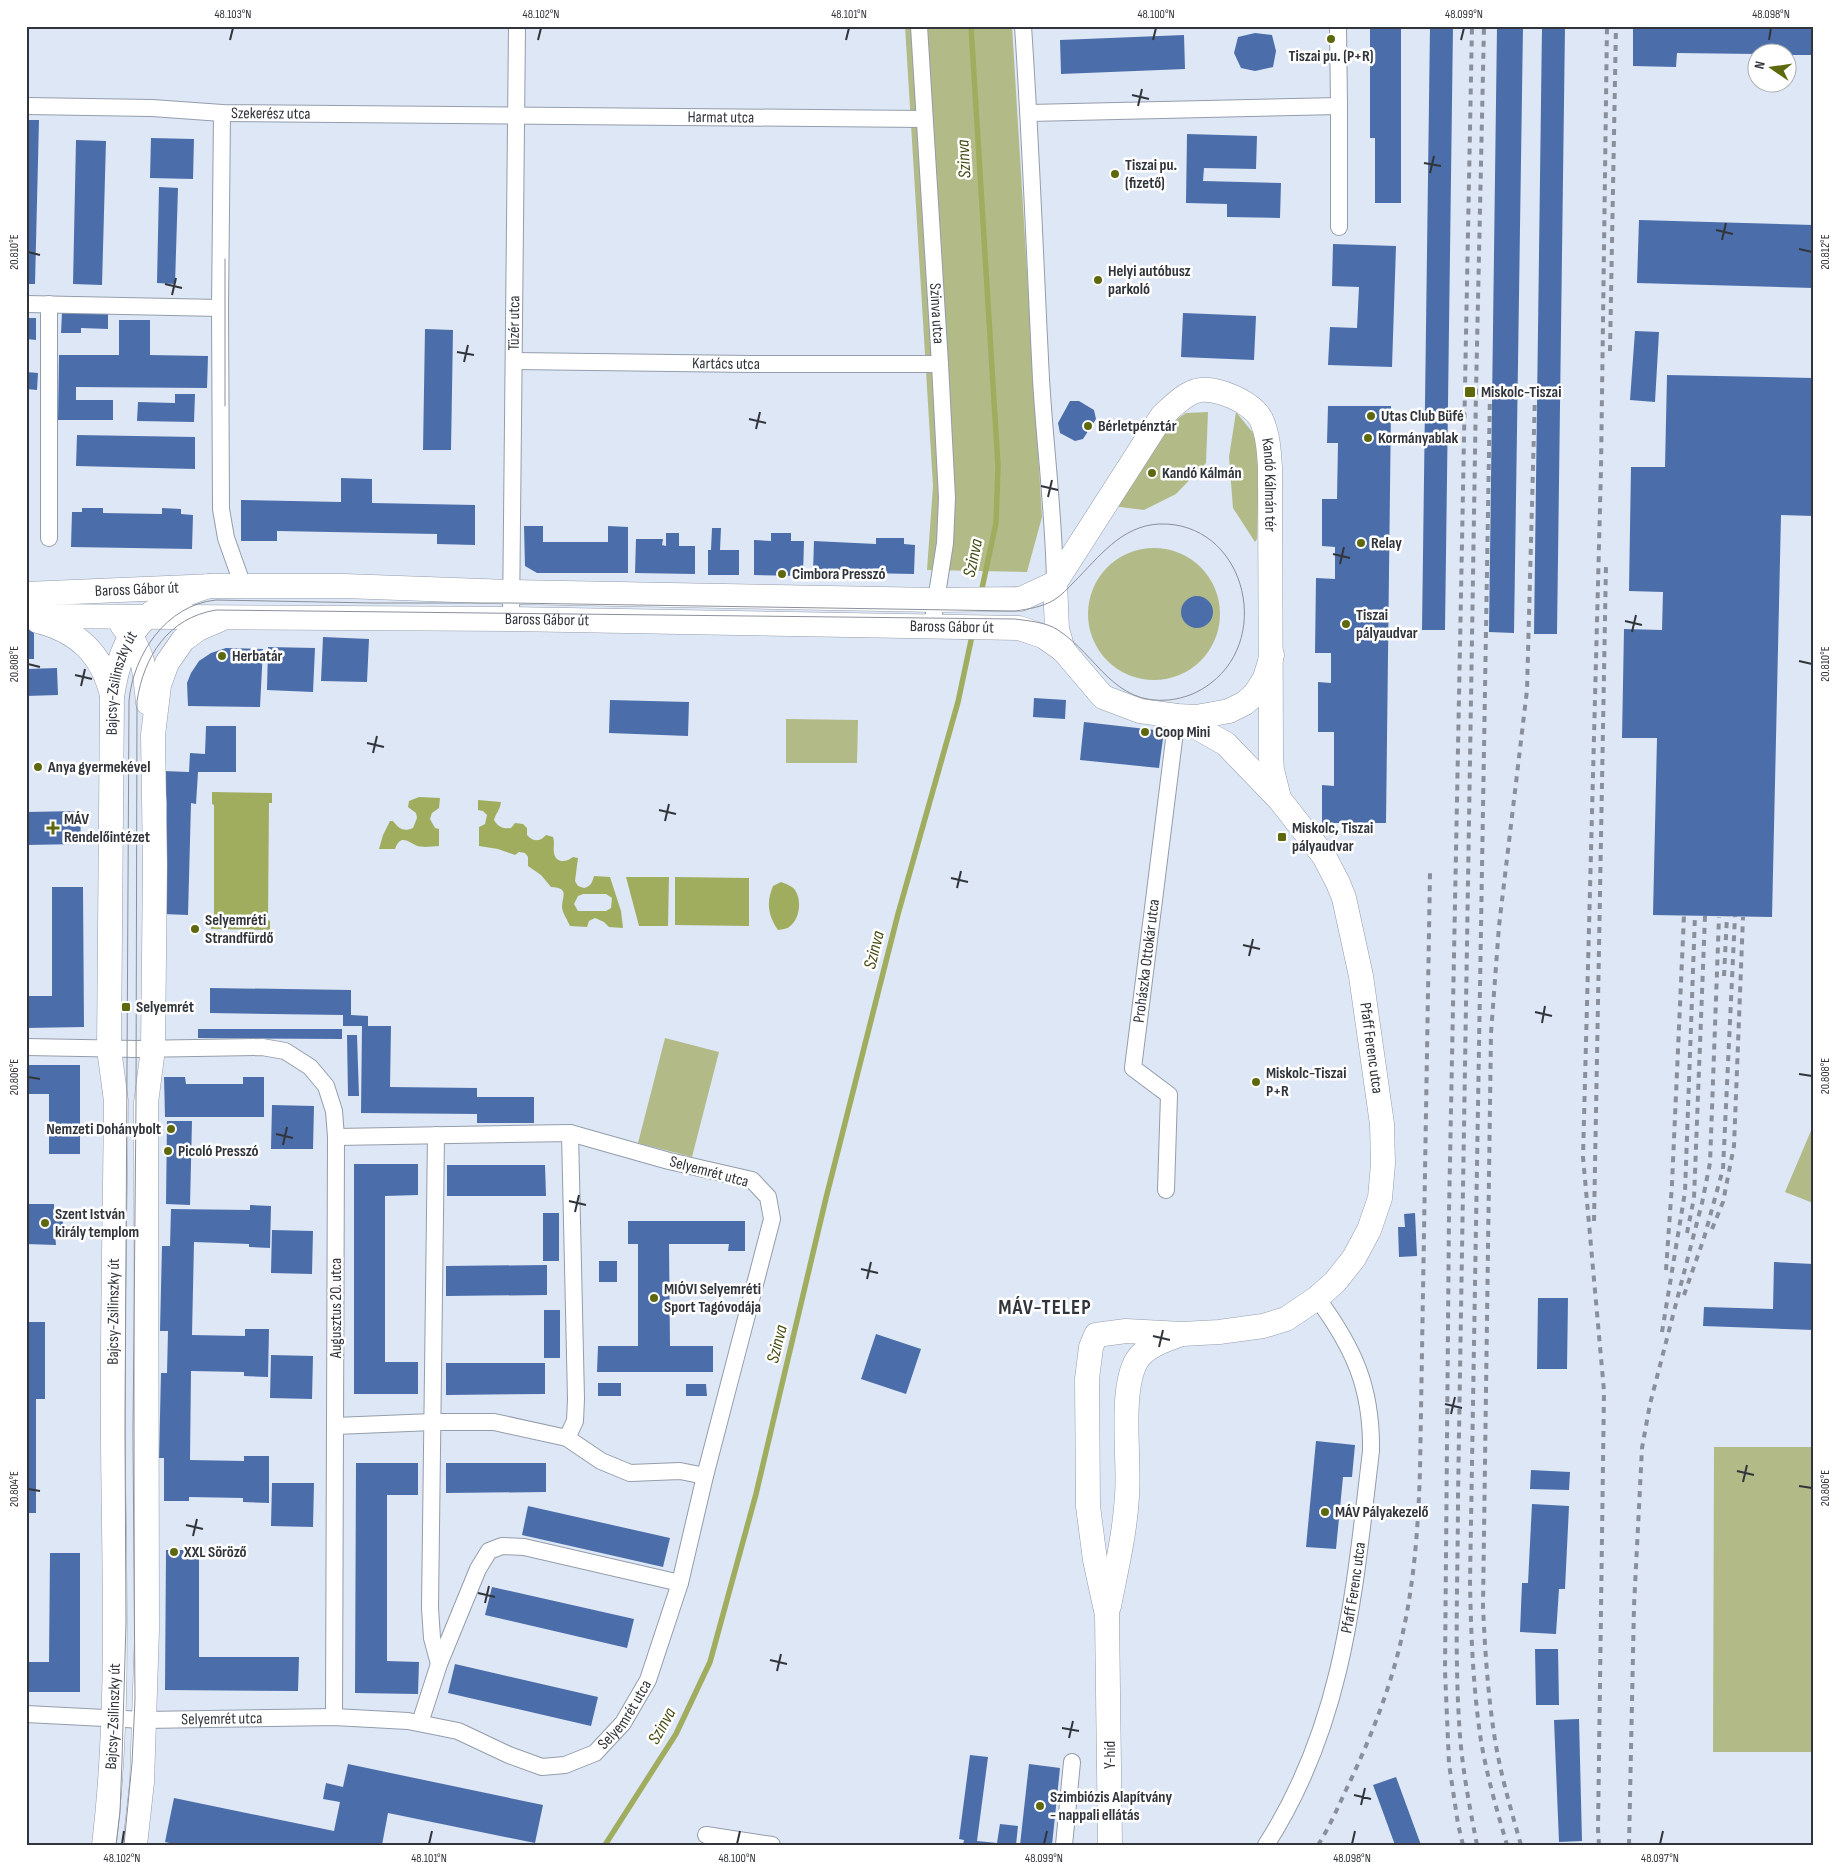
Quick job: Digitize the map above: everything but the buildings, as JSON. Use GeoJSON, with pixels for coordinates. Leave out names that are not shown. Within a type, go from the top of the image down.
{"type":"FeatureCollection","features":[{"type":"Feature","properties":{"kind":"street","name":"Tüzér utca"},"geometry":{"type":"LineString","coordinates":[[511,619],[517,26]]}},
{"type":"Feature","properties":{"kind":"street","name":"Szinva utca"},"geometry":{"type":"LineString","coordinates":[[920,26],[947,498],[945,543],[932,626]]}},
{"type":"Feature","properties":{"kind":"street"},"geometry":{"type":"LineString","coordinates":[[1023,26],[1029,113],[1041,380],[1054,542],[1057,629],[1063,650],[1103,697],[1140,711],[1177,716],[1196,716],[1229,711],[1245,703],[1256,694],[1266,678],[1272,655]]}},
{"type":"Feature","properties":{"kind":"street"},"geometry":{"type":"LineString","coordinates":[[1338,26],[1340,227]]}},
{"type":"Feature","properties":{"kind":"street","name":"Szekerész utca"},"geometry":{"type":"LineString","coordinates":[[26,106],[152,108],[222,113],[516,116]]}},
{"type":"Feature","properties":{"kind":"street"},"geometry":{"type":"LineString","coordinates":[[1029,113],[1338,106]]}},
{"type":"Feature","properties":{"kind":"street"},"geometry":{"type":"LineString","coordinates":[[222,113],[220,308],[221,510],[226,538],[243,586]]}},
{"type":"Feature","properties":{"kind":"street","name":"Harmat utca"},"geometry":{"type":"LineString","coordinates":[[516,116],[924,120]]}},
{"type":"Feature","properties":{"kind":"street"},"geometry":{"type":"LineString","coordinates":[[26,304],[220,308]]}},
{"type":"Feature","properties":{"kind":"street"},"geometry":{"type":"LineString","coordinates":[[48,304],[49,538]]}},
{"type":"Feature","properties":{"kind":"street","name":"Kartács utca"},"geometry":{"type":"LineString","coordinates":[[514,362],[940,364]]}},
{"type":"Feature","properties":{"kind":"street","name":"Kandó Kálmán tér"},"geometry":{"type":"LineString","coordinates":[[1055,583],[1162,416],[1178,401],[1197,390],[1223,393],[1249,406],[1260,416],[1266,432],[1270,468],[1271,758],[1272,770],[1280,800]]}},
{"type":"Feature","properties":{"kind":"street","name":"Baross Gábor út"},"geometry":{"type":"LineString","coordinates":[[26,594],[208,586],[344,586],[511,592],[936,600],[1021,598],[1055,583]]}},
{"type":"Feature","properties":{"kind":"street","name":"Bajcsy-Zsilinszky út"},"geometry":{"type":"LineString","coordinates":[[104,1845],[114,1718],[113,1426],[116,1101],[109,1049],[112,698],[119,662],[130,635],[147,617],[170,600],[208,586]]}},
{"type":"Feature","properties":{"kind":"street"},"geometry":{"type":"LineString","coordinates":[[66,592],[105,607],[130,635],[142,655],[153,735]]}},
{"type":"Feature","properties":{"kind":"street","name":"Baross Gábor út"},"geometry":{"type":"LineString","coordinates":[[26,617],[233,616],[511,619],[1019,628],[1043,636],[1063,650]]}},
{"type":"Feature","properties":{"kind":"street","name":"Bajcsy-Zsilinszky út"},"geometry":{"type":"LineString","coordinates":[[135,1845],[142,1782],[147,1629],[146,1103],[153,1049],[155,865],[153,735],[159,685],[166,663],[190,634],[206,624],[233,616]]}},
{"type":"Feature","properties":{"kind":"street"},"geometry":{"type":"LineString","coordinates":[[26,617],[51,625],[81,641],[94,654],[102,666],[112,698]]}},
{"type":"Feature","properties":{"kind":"street"},"geometry":{"type":"LineString","coordinates":[[1177,716],[1226,744],[1280,800]]}},
{"type":"Feature","properties":{"kind":"street","name":"Prohászka Ottokár utca"},"geometry":{"type":"LineString","coordinates":[[1166,1190],[1169,1095],[1133,1068],[1177,716]]}},
{"type":"Feature","properties":{"kind":"street","name":"Pfaff Ferenc utca"},"geometry":{"type":"LineString","coordinates":[[1107,1615],[1095,1560],[1088,1506],[1087,1379],[1091,1347],[1096,1335],[1126,1331],[1182,1334],[1219,1332],[1263,1326],[1286,1319],[1317,1298],[1335,1282],[1354,1258],[1369,1230],[1380,1198],[1383,1164],[1382,1124],[1361,976],[1344,898],[1324,856],[1280,800]]}},
{"type":"Feature","properties":{"kind":"street","name":"Augusztus 20. utca"},"geometry":{"type":"LineString","coordinates":[[26,1047],[109,1049],[262,1047],[285,1051],[310,1067],[326,1086],[334,1111],[336,1137],[334,1717]]}},
{"type":"Feature","properties":{"kind":"street"},"geometry":{"type":"LineString","coordinates":[[568,1438],[575,1421],[576,1399],[570,1134]]}},
{"type":"Feature","properties":{"kind":"street","name":"Selyemrét utca"},"geometry":{"type":"LineString","coordinates":[[26,1714],[144,1720],[334,1717],[408,1721],[458,1731],[509,1755],[542,1767],[565,1765],[595,1753],[623,1723],[648,1680],[680,1583],[772,1219],[768,1197],[752,1180],[669,1161],[570,1134],[336,1137]]}},
{"type":"Feature","properties":{"kind":"street"},"geometry":{"type":"LineString","coordinates":[[436,1135],[430,1608],[432,1638],[439,1664]]}},
{"type":"Feature","properties":{"kind":"street","name":"Pfaff Ferenc utca"},"geometry":{"type":"LineString","coordinates":[[1266,1845],[1300,1785],[1333,1696],[1352,1604],[1371,1451],[1372,1428],[1363,1381],[1357,1363],[1333,1319],[1317,1298]]}},
{"type":"Feature","properties":{"kind":"street"},"geometry":{"type":"LineString","coordinates":[[1107,1615],[1124,1526],[1127,1495],[1127,1392],[1131,1373],[1138,1359],[1150,1347],[1182,1334]]}},
{"type":"Feature","properties":{"kind":"street"},"geometry":{"type":"LineString","coordinates":[[335,1426],[433,1422],[494,1422],[568,1438],[601,1461],[630,1473],[680,1471],[706,1476]]}},
{"type":"Feature","properties":{"kind":"street"},"geometry":{"type":"LineString","coordinates":[[420,1723],[439,1664],[478,1568],[489,1551],[502,1546],[524,1547],[680,1583]]}},
{"type":"Feature","properties":{"kind":"street","name":"Y-híd"},"geometry":{"type":"LineString","coordinates":[[1107,1615],[1110,1845]]}},
{"type":"Feature","properties":{"kind":"street"},"geometry":{"type":"LineString","coordinates":[[1064,1845],[1072,1762]]}},
{"type":"Feature","properties":{"kind":"street"},"geometry":{"type":"LineString","coordinates":[[706,1835],[772,1845]]}},
{"type":"Feature","properties":{"kind":"shaded area"},"geometry":{"type":"Polygon","coordinates":[[[905,26],[1012,26],[1042,517],[1027,572],[927,570],[933,486],[905,26]]]}},
{"type":"Feature","properties":{"kind":"shaded area"},"geometry":{"type":"Polygon","coordinates":[[[1208,412],[1206,463],[1176,494],[1144,510],[1112,506],[1166,427],[1186,413],[1208,412]]]}},
{"type":"Feature","properties":{"kind":"shaded area"},"geometry":{"type":"Polygon","coordinates":[[[1236,412],[1254,434],[1259,464],[1257,539],[1255,542],[1233,508],[1229,457],[1236,412]]]}},
{"type":"Feature","properties":{"kind":"shaded area"},"geometry":{"type":"Polygon","coordinates":[[[1154,548],[1179,553],[1191,559],[1209,577],[1215,589],[1220,614],[1215,639],[1209,651],[1191,669],[1179,675],[1154,680],[1129,675],[1117,669],[1099,651],[1093,639],[1088,614],[1093,589],[1099,577],[1117,559],[1129,553],[1154,548]]]}},
{"type":"Feature","properties":{"kind":"shaded area"},"geometry":{"type":"Polygon","coordinates":[[[786,719],[858,720],[857,763],[786,763],[786,719]]]}},
{"type":"Feature","properties":{"kind":"shaded area"},"geometry":{"type":"Polygon","coordinates":[[[212,792],[272,793],[272,803],[269,803],[268,920],[270,921],[270,930],[211,929],[211,918],[214,917],[214,805],[212,804],[212,792]]]}},
{"type":"Feature","properties":{"kind":"shaded area"},"geometry":{"type":"Polygon","coordinates":[[[419,797],[440,798],[439,808],[432,813],[430,819],[435,828],[439,829],[439,846],[420,847],[403,840],[397,844],[395,849],[379,849],[390,821],[393,821],[402,829],[413,828],[417,818],[416,813],[408,807],[409,801],[419,797]]]}},
{"type":"Feature","properties":{"kind":"shaded area"},"geometry":{"type":"Polygon","coordinates":[[[478,800],[501,802],[494,820],[499,826],[511,828],[515,823],[523,824],[527,828],[527,835],[534,840],[539,840],[546,835],[553,837],[554,853],[557,859],[562,861],[573,857],[578,858],[575,881],[578,886],[584,888],[588,886],[594,876],[610,877],[621,911],[623,928],[609,927],[604,922],[595,918],[589,921],[587,927],[570,926],[562,909],[563,891],[551,887],[541,875],[528,866],[528,857],[525,853],[519,852],[515,855],[498,849],[479,846],[479,827],[485,824],[487,815],[483,811],[478,810],[478,800]],[[583,894],[578,896],[574,904],[578,911],[606,911],[611,908],[612,898],[606,894],[583,894]]]}},
{"type":"Feature","properties":{"kind":"shaded area"},"geometry":{"type":"Polygon","coordinates":[[[626,877],[669,877],[668,926],[639,926],[626,877]]]}},
{"type":"Feature","properties":{"kind":"shaded area"},"geometry":{"type":"Polygon","coordinates":[[[675,877],[749,878],[749,926],[675,925],[675,877]]]}},
{"type":"Feature","properties":{"kind":"shaded area"},"geometry":{"type":"Polygon","coordinates":[[[781,882],[795,890],[799,899],[799,910],[793,924],[778,930],[770,914],[769,898],[773,886],[781,882]]]}},
{"type":"Feature","properties":{"kind":"shaded area"},"geometry":{"type":"Polygon","coordinates":[[[665,1038],[719,1052],[692,1157],[638,1143],[665,1038]]]}},
{"type":"Feature","properties":{"kind":"shaded area"},"geometry":{"type":"Polygon","coordinates":[[[1813,1126],[1813,1203],[1785,1192],[1813,1126]]]}},
{"type":"Feature","properties":{"kind":"shaded area"},"geometry":{"type":"Polygon","coordinates":[[[1714,1447],[1813,1447],[1813,1752],[1713,1752],[1714,1447]]]}},
{"type":"Feature","properties":{"kind":"waterway","name":"Szinva"},"geometry":{"type":"LineString","coordinates":[[971,26],[998,466],[996,523],[981,593]]}},
{"type":"Feature","properties":{"kind":"waterway","name":"Szinva"},"geometry":{"type":"LineString","coordinates":[[605,1845],[676,1734],[710,1662],[756,1494],[826,1198],[898,914],[958,702],[973,631]]}},
{"type":"Feature","properties":{"kind":"tram line"},"geometry":{"type":"LineString","coordinates":[[225,259],[225,406]]}},
{"type":"Feature","properties":{"kind":"tram line"},"geometry":{"type":"LineString","coordinates":[[116,1845],[120,1812],[126,1623],[125,1435],[129,701],[137,667],[155,635],[182,611],[198,604],[216,600],[1015,611],[1040,606],[1057,598],[1112,544],[1133,530],[1159,524],[1188,528],[1211,541],[1229,560],[1240,584],[1244,611],[1241,637],[1230,662],[1211,683],[1201,690],[1169,700],[1150,699],[1134,695],[1107,677],[1072,641],[1058,630],[1032,621],[1015,619],[216,610],[199,614],[184,621],[161,642],[152,655],[146,669],[140,684],[137,701],[133,1435],[135,1699],[132,1763],[124,1845]]}},
{"type":"Feature","properties":{"kind":"railway"},"geometry":{"type":"LineString","coordinates":[[1463,1845],[1449,1764],[1445,1671],[1449,1213],[1472,26]]}},
{"type":"Feature","properties":{"kind":"railway"},"geometry":{"type":"LineString","coordinates":[[1477,1845],[1469,1804],[1460,1736],[1457,1616],[1476,392],[1484,26]]}},
{"type":"Feature","properties":{"kind":"railway"},"geometry":{"type":"LineString","coordinates":[[1599,1845],[1604,1391],[1583,1157],[1601,469],[1607,26]]}},
{"type":"Feature","properties":{"kind":"railway"},"geometry":{"type":"LineString","coordinates":[[1610,351],[1616,26]]}},
{"type":"Feature","properties":{"kind":"railway"},"geometry":{"type":"LineString","coordinates":[[1490,392],[1470,1582],[1473,1662],[1481,1741],[1489,1780],[1507,1845]]}},
{"type":"Feature","properties":{"kind":"railway"},"geometry":{"type":"LineString","coordinates":[[1521,1845],[1503,1780],[1495,1740],[1490,1707],[1483,1606],[1491,1033],[1499,926],[1527,690],[1535,393]]}},
{"type":"Feature","properties":{"kind":"railway"},"geometry":{"type":"LineString","coordinates":[[1594,1221],[1606,564]]}},
{"type":"Feature","properties":{"kind":"railway"},"geometry":{"type":"LineString","coordinates":[[1318,1845],[1354,1773],[1383,1701],[1405,1624],[1415,1559],[1420,1471],[1430,873]]}},
{"type":"Feature","properties":{"kind":"railway"},"geometry":{"type":"LineString","coordinates":[[1666,1270],[1672,1184],[1684,915]]}},
{"type":"Feature","properties":{"kind":"railway"},"geometry":{"type":"LineString","coordinates":[[1662,1332],[1685,1192],[1695,915]]}},
{"type":"Feature","properties":{"kind":"railway"},"geometry":{"type":"LineString","coordinates":[[1687,1233],[1694,1198],[1705,916]]}},
{"type":"Feature","properties":{"kind":"railway"},"geometry":{"type":"LineString","coordinates":[[1724,976],[1727,916]]}},
{"type":"Feature","properties":{"kind":"railway"},"geometry":{"type":"LineString","coordinates":[[1684,1295],[1704,1238],[1723,1169],[1735,916]]}},
{"type":"Feature","properties":{"kind":"railway"},"geometry":{"type":"LineString","coordinates":[[1629,1845],[1634,1606],[1642,1448],[1650,1404],[1702,1203],[1710,1163],[1719,917]]}},
{"type":"Feature","properties":{"kind":"railway"},"geometry":{"type":"LineString","coordinates":[[1712,1229],[1723,1202],[1734,1146],[1743,917]]}},
{"type":"Feature","properties":{"kind":"place","name":"Tiszai pu. (P+R)"},"geometry":{"type":"Point","coordinates":[1331,39]}},
{"type":"Feature","properties":{"kind":"place","name":"Tiszai pu. (fizető)"},"geometry":{"type":"Point","coordinates":[1115,174]}},
{"type":"Feature","properties":{"kind":"place","name":"Helyi autóbusz parkoló"},"geometry":{"type":"Point","coordinates":[1098,280]}},
{"type":"Feature","properties":{"kind":"place","name":"Miskolc-Tiszai"},"geometry":{"type":"Point","coordinates":[1470,392]}},
{"type":"Feature","properties":{"kind":"place","name":"Utas Club Büfé"},"geometry":{"type":"Point","coordinates":[1371,416]}},
{"type":"Feature","properties":{"kind":"place","name":"Bérletpénztár"},"geometry":{"type":"Point","coordinates":[1088,426]}},
{"type":"Feature","properties":{"kind":"place","name":"Kormányablak"},"geometry":{"type":"Point","coordinates":[1368,438]}},
{"type":"Feature","properties":{"kind":"place","name":"Kandó Kálmán"},"geometry":{"type":"Point","coordinates":[1152,473]}},
{"type":"Feature","properties":{"kind":"place","name":"Relay"},"geometry":{"type":"Point","coordinates":[1361,543]}},
{"type":"Feature","properties":{"kind":"place","name":"Cimbora Presszó"},"geometry":{"type":"Point","coordinates":[782,574]}},
{"type":"Feature","properties":{"kind":"place","name":"Tiszai pályaudvar"},"geometry":{"type":"Point","coordinates":[1346,624]}},
{"type":"Feature","properties":{"kind":"place","name":"Herbatár"},"geometry":{"type":"Point","coordinates":[222,656]}},
{"type":"Feature","properties":{"kind":"place","name":"Coop Mini"},"geometry":{"type":"Point","coordinates":[1145,732]}},
{"type":"Feature","properties":{"kind":"place","name":"Anya gyermekével"},"geometry":{"type":"Point","coordinates":[38,767]}},
{"type":"Feature","properties":{"kind":"place","name":"MÁV Rendelőintézet"},"geometry":{"type":"Point","coordinates":[53,828]}},
{"type":"Feature","properties":{"kind":"place","name":"Miskolc, Tiszai pályaudvar"},"geometry":{"type":"Point","coordinates":[1282,837]}},
{"type":"Feature","properties":{"kind":"place","name":"Selyemréti Strandfürdő"},"geometry":{"type":"Point","coordinates":[195,929]}},
{"type":"Feature","properties":{"kind":"place","name":"Selyemrét"},"geometry":{"type":"Point","coordinates":[126,1007]}},
{"type":"Feature","properties":{"kind":"place","name":"Miskolc-Tiszai P+R"},"geometry":{"type":"Point","coordinates":[1256,1082]}},
{"type":"Feature","properties":{"kind":"place","name":"Nemzeti Dohánybolt"},"geometry":{"type":"Point","coordinates":[171,1129]}},
{"type":"Feature","properties":{"kind":"place","name":"Picoló Presszó"},"geometry":{"type":"Point","coordinates":[168,1151]}},
{"type":"Feature","properties":{"kind":"place","name":"Szent István király templom"},"geometry":{"type":"Point","coordinates":[45,1223]}},
{"type":"Feature","properties":{"kind":"place","name":"MIÓVI Selyemréti Sport Tagóvodája"},"geometry":{"type":"Point","coordinates":[654,1298]}},
{"type":"Feature","properties":{"kind":"place","name":"MÁV Pályakezelő"},"geometry":{"type":"Point","coordinates":[1325,1512]}},
{"type":"Feature","properties":{"kind":"place","name":"XXL Söröző"},"geometry":{"type":"Point","coordinates":[174,1552]}},
{"type":"Feature","properties":{"kind":"place","name":"Szimbiózis Alapítvány - nappali ellátás"},"geometry":{"type":"Point","coordinates":[1040,1806]}},
{"type":"Feature","properties":{"kind":"district","name":"MÁV-TELEP"},"geometry":{"type":"Point","coordinates":[1045,1307]}}]}
